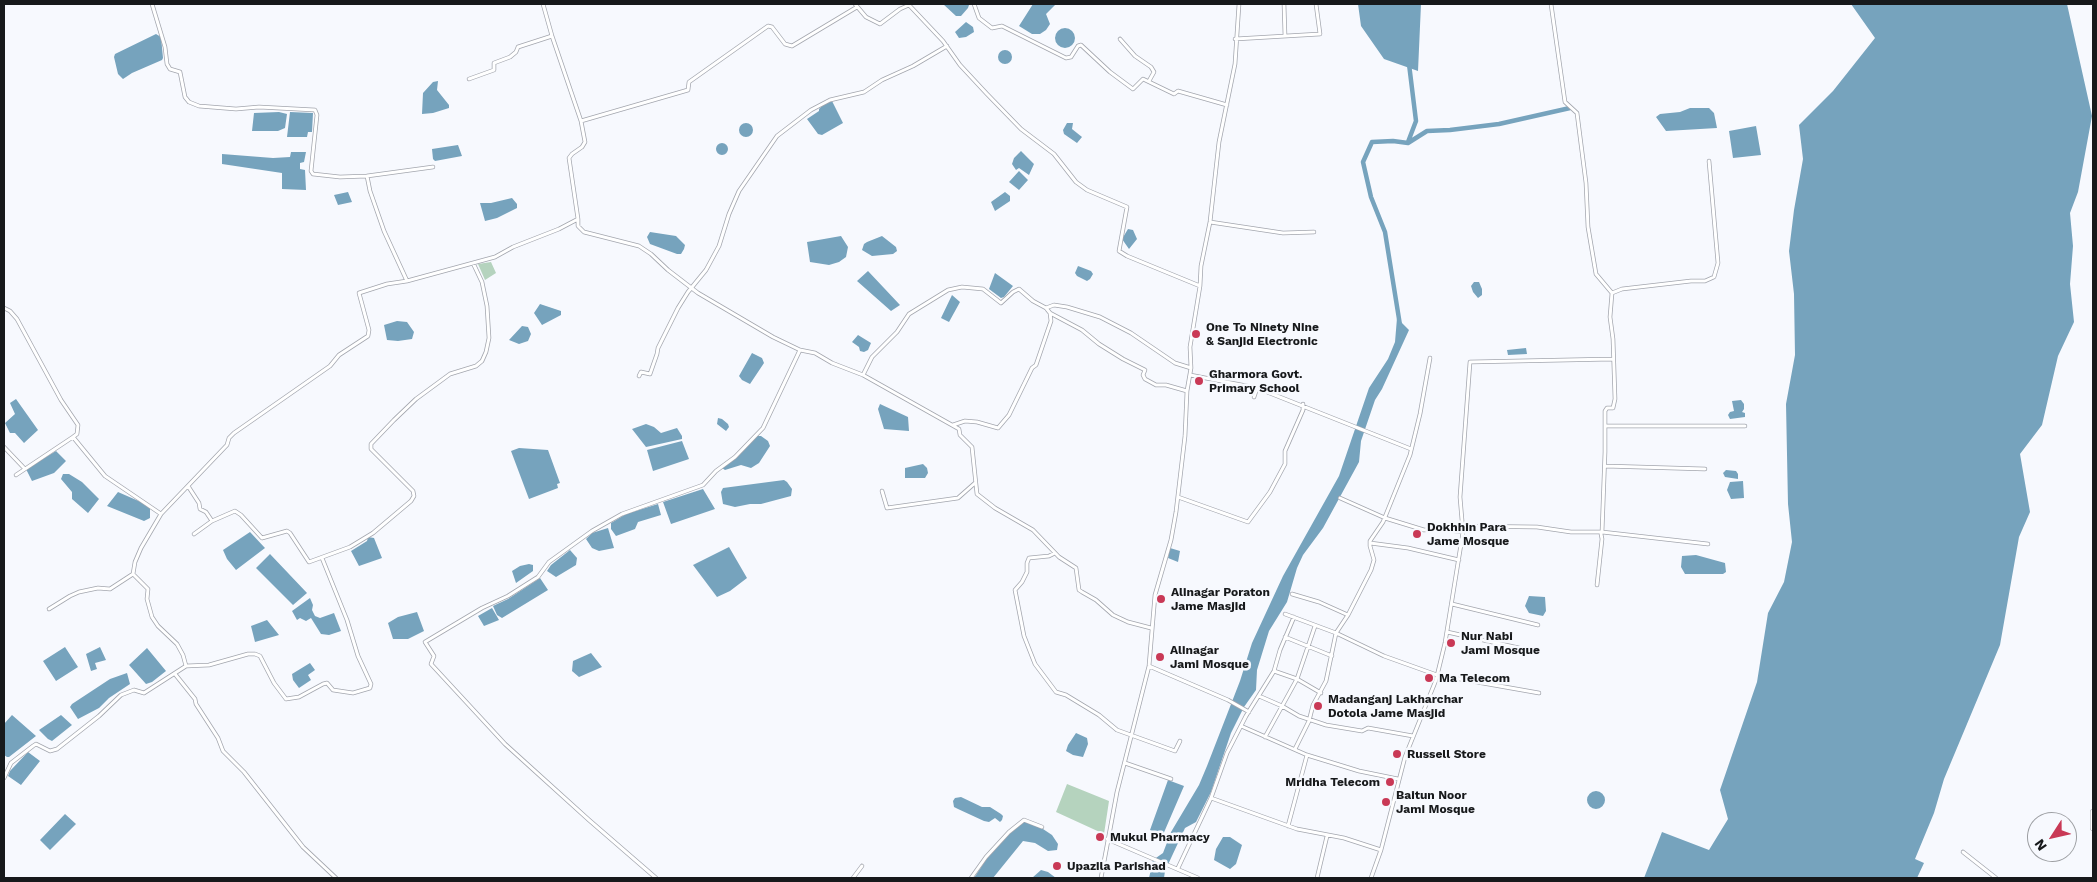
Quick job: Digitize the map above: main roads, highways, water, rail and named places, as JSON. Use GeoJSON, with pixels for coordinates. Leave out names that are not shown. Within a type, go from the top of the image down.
{"type":"FeatureCollection","features":[{"type":"Feature","properties":{"kind":"main road"},"geometry":{"type":"LineString","coordinates":[[2093,812],[2093,828]]}},
{"type":"Feature","properties":{"kind":"water"},"geometry":{"type":"Polygon","coordinates":[[[943,4],[969,5],[961,16],[956,16],[943,4]]]}},
{"type":"Feature","properties":{"kind":"water"},"geometry":{"type":"Polygon","coordinates":[[[1033,4],[1056,4],[1046,14],[1050,24],[1040,34],[1032,34],[1019,26],[1033,4]]]}},
{"type":"Feature","properties":{"kind":"water"},"geometry":{"type":"Polygon","coordinates":[[[1358,4],[1421,4],[1418,71],[1384,59],[1361,26],[1358,4]]]}},
{"type":"Feature","properties":{"kind":"water"},"geometry":{"type":"Polygon","coordinates":[[[1851,4],[2067,4],[2092,116],[2078,192],[2070,213],[2073,246],[2070,284],[2074,322],[2058,356],[2042,425],[2020,454],[2030,512],[2019,537],[2000,645],[1944,779],[1934,813],[1915,859],[1924,863],[1917,878],[1644,878],[1662,832],[1709,850],[1728,819],[1720,790],[1757,682],[1768,613],[1784,582],[1792,542],[1788,504],[1786,404],[1795,355],[1794,294],[1789,251],[1803,159],[1799,125],[1833,91],[1875,38],[1851,4]]]}},
{"type":"Feature","properties":{"kind":"water"},"geometry":{"type":"Polygon","coordinates":[[[966,22],[973,27],[974,32],[966,37],[959,38],[955,32],[966,22]]]}},
{"type":"Feature","properties":{"kind":"water"},"geometry":{"type":"Polygon","coordinates":[[[1065,28],[1072,31],[1075,38],[1072,45],[1065,48],[1058,45],[1055,38],[1058,31],[1065,28]]]}},
{"type":"Feature","properties":{"kind":"water"},"geometry":{"type":"Polygon","coordinates":[[[156,34],[161,37],[162,60],[123,79],[118,74],[115,54],[156,34]]]}},
{"type":"Feature","properties":{"kind":"water"},"geometry":{"type":"Polygon","coordinates":[[[1002,50],[1008,50],[1012,57],[1008,64],[1002,64],[998,60],[998,54],[1002,50]]]}},
{"type":"Feature","properties":{"kind":"water"},"geometry":{"type":"Polygon","coordinates":[[[438,81],[437,90],[449,105],[449,108],[422,114],[423,93],[433,82],[438,81]]]}},
{"type":"Feature","properties":{"kind":"water"},"geometry":{"type":"Polygon","coordinates":[[[832,101],[843,123],[822,135],[818,134],[807,119],[819,111],[823,105],[832,101]]]}},
{"type":"Feature","properties":{"kind":"water"},"geometry":{"type":"Polygon","coordinates":[[[1690,108],[1709,108],[1714,113],[1717,128],[1666,131],[1656,117],[1660,114],[1680,112],[1690,108]]]}},
{"type":"Feature","properties":{"kind":"water"},"geometry":{"type":"Polygon","coordinates":[[[279,112],[287,114],[285,128],[278,131],[252,131],[254,113],[279,112]]]}},
{"type":"Feature","properties":{"kind":"water"},"geometry":{"type":"Polygon","coordinates":[[[290,112],[313,113],[312,132],[308,132],[307,137],[287,137],[290,112]]]}},
{"type":"Feature","properties":{"kind":"water"},"geometry":{"type":"Polygon","coordinates":[[[746,123],[751,125],[753,130],[751,135],[746,137],[741,135],[739,130],[741,125],[746,123]]]}},
{"type":"Feature","properties":{"kind":"water"},"geometry":{"type":"Polygon","coordinates":[[[1067,123],[1073,123],[1072,129],[1082,137],[1077,143],[1064,134],[1063,130],[1067,123]]]}},
{"type":"Feature","properties":{"kind":"water"},"geometry":{"type":"Polygon","coordinates":[[[1756,126],[1761,155],[1733,158],[1729,131],[1756,126]]]}},
{"type":"Feature","properties":{"kind":"water"},"geometry":{"type":"Polygon","coordinates":[[[720,143],[724,143],[728,149],[724,155],[720,155],[716,151],[716,147],[720,143]]]}},
{"type":"Feature","properties":{"kind":"water"},"geometry":{"type":"Polygon","coordinates":[[[458,145],[462,156],[435,161],[433,159],[432,149],[458,145]]]}},
{"type":"Feature","properties":{"kind":"water"},"geometry":{"type":"Polygon","coordinates":[[[1021,151],[1034,164],[1029,175],[1019,168],[1016,170],[1012,164],[1014,158],[1021,151]]]}},
{"type":"Feature","properties":{"kind":"water"},"geometry":{"type":"Polygon","coordinates":[[[291,152],[306,152],[304,162],[300,163],[300,169],[305,170],[306,190],[282,189],[282,173],[222,164],[222,154],[273,158],[290,157],[291,152]]]}},
{"type":"Feature","properties":{"kind":"water"},"geometry":{"type":"Polygon","coordinates":[[[1019,171],[1028,180],[1019,190],[1009,182],[1019,171]]]}},
{"type":"Feature","properties":{"kind":"water"},"geometry":{"type":"Polygon","coordinates":[[[348,192],[352,202],[338,205],[334,195],[348,192]]]}},
{"type":"Feature","properties":{"kind":"water"},"geometry":{"type":"Polygon","coordinates":[[[1005,192],[1010,196],[1010,201],[995,211],[991,202],[1005,192]]]}},
{"type":"Feature","properties":{"kind":"water"},"geometry":{"type":"Polygon","coordinates":[[[512,198],[517,204],[517,208],[497,218],[485,221],[480,203],[491,203],[512,198]]]}},
{"type":"Feature","properties":{"kind":"water"},"geometry":{"type":"Polygon","coordinates":[[[1128,229],[1133,230],[1137,239],[1129,249],[1122,239],[1128,229]]]}},
{"type":"Feature","properties":{"kind":"water"},"geometry":{"type":"Polygon","coordinates":[[[650,232],[676,236],[685,245],[681,254],[650,244],[647,237],[650,232]]]}},
{"type":"Feature","properties":{"kind":"water"},"geometry":{"type":"Polygon","coordinates":[[[841,236],[848,247],[846,257],[839,262],[829,265],[810,262],[807,242],[841,236]]]}},
{"type":"Feature","properties":{"kind":"water"},"geometry":{"type":"Polygon","coordinates":[[[882,236],[896,247],[897,251],[893,254],[872,256],[862,250],[864,244],[882,236]]]}},
{"type":"Feature","properties":{"kind":"water"},"geometry":{"type":"Polygon","coordinates":[[[1078,266],[1091,271],[1093,274],[1090,279],[1087,281],[1077,276],[1075,273],[1078,266]]]}},
{"type":"Feature","properties":{"kind":"water"},"geometry":{"type":"Polygon","coordinates":[[[868,271],[900,305],[891,311],[857,281],[868,271]]]}},
{"type":"Feature","properties":{"kind":"water"},"geometry":{"type":"Polygon","coordinates":[[[995,273],[1013,286],[1001,298],[989,289],[995,273]]]}},
{"type":"Feature","properties":{"kind":"water"},"geometry":{"type":"Polygon","coordinates":[[[1474,282],[1479,282],[1482,289],[1482,295],[1478,298],[1471,286],[1474,282]]]}},
{"type":"Feature","properties":{"kind":"water"},"geometry":{"type":"Polygon","coordinates":[[[952,295],[960,302],[949,322],[941,318],[952,295]]]}},
{"type":"Feature","properties":{"kind":"water"},"geometry":{"type":"Polygon","coordinates":[[[540,304],[561,311],[561,315],[542,325],[534,313],[540,304]]]}},
{"type":"Feature","properties":{"kind":"water"},"geometry":{"type":"Polygon","coordinates":[[[1397,318],[1409,330],[1375,400],[1361,441],[1359,462],[1323,528],[1303,555],[1297,568],[1287,602],[1269,631],[1257,670],[1256,690],[1244,707],[1231,733],[1211,792],[1196,822],[1185,828],[1165,871],[1164,878],[1149,878],[1153,860],[1163,853],[1171,832],[1199,785],[1240,681],[1252,643],[1283,576],[1339,476],[1369,388],[1388,359],[1395,342],[1397,318]]]}},
{"type":"Feature","properties":{"kind":"water"},"geometry":{"type":"Polygon","coordinates":[[[397,321],[407,322],[414,332],[412,339],[387,340],[384,325],[397,321]]]}},
{"type":"Feature","properties":{"kind":"water"},"geometry":{"type":"Polygon","coordinates":[[[522,326],[528,327],[531,334],[528,341],[519,344],[509,340],[522,326]]]}},
{"type":"Feature","properties":{"kind":"water"},"geometry":{"type":"Polygon","coordinates":[[[858,335],[871,343],[868,350],[864,352],[860,351],[859,347],[852,342],[858,335]]]}},
{"type":"Feature","properties":{"kind":"water"},"geometry":{"type":"Polygon","coordinates":[[[1526,348],[1527,354],[1508,355],[1507,350],[1526,348]]]}},
{"type":"Feature","properties":{"kind":"water"},"geometry":{"type":"Polygon","coordinates":[[[752,353],[762,358],[764,363],[750,384],[739,376],[752,353]]]}},
{"type":"Feature","properties":{"kind":"water"},"geometry":{"type":"Polygon","coordinates":[[[16,399],[38,430],[24,443],[15,433],[10,433],[5,423],[15,414],[10,403],[16,399]]]}},
{"type":"Feature","properties":{"kind":"water"},"geometry":{"type":"Polygon","coordinates":[[[1741,400],[1744,404],[1742,412],[1745,413],[1745,417],[1730,419],[1728,415],[1734,411],[1732,401],[1741,400]]]}},
{"type":"Feature","properties":{"kind":"water"},"geometry":{"type":"Polygon","coordinates":[[[880,404],[908,417],[909,431],[884,429],[878,409],[880,404]]]}},
{"type":"Feature","properties":{"kind":"water"},"geometry":{"type":"Polygon","coordinates":[[[718,418],[728,424],[729,427],[726,431],[717,424],[718,418]]]}},
{"type":"Feature","properties":{"kind":"water"},"geometry":{"type":"Polygon","coordinates":[[[646,424],[654,427],[661,433],[677,428],[682,439],[646,447],[632,429],[646,424]]]}},
{"type":"Feature","properties":{"kind":"water"},"geometry":{"type":"Polygon","coordinates":[[[757,436],[761,436],[768,441],[770,446],[759,463],[751,468],[741,465],[725,470],[722,468],[743,451],[757,436]]]}},
{"type":"Feature","properties":{"kind":"water"},"geometry":{"type":"Polygon","coordinates":[[[682,441],[689,459],[653,471],[647,450],[682,441]]]}},
{"type":"Feature","properties":{"kind":"water"},"geometry":{"type":"Polygon","coordinates":[[[519,448],[548,450],[560,483],[557,484],[558,488],[529,499],[511,451],[519,448]]]}},
{"type":"Feature","properties":{"kind":"water"},"geometry":{"type":"Polygon","coordinates":[[[56,451],[66,461],[54,473],[32,481],[26,469],[56,451]]]}},
{"type":"Feature","properties":{"kind":"water"},"geometry":{"type":"Polygon","coordinates":[[[923,464],[927,468],[928,473],[925,478],[905,478],[905,468],[923,464]]]}},
{"type":"Feature","properties":{"kind":"water"},"geometry":{"type":"Polygon","coordinates":[[[1726,470],[1736,471],[1738,479],[1725,477],[1723,473],[1726,470]]]}},
{"type":"Feature","properties":{"kind":"water"},"geometry":{"type":"Polygon","coordinates":[[[63,474],[69,474],[82,482],[99,499],[88,513],[72,499],[72,492],[61,479],[63,474]]]}},
{"type":"Feature","properties":{"kind":"water"},"geometry":{"type":"Polygon","coordinates":[[[784,480],[792,489],[791,496],[761,504],[735,507],[723,504],[721,492],[723,488],[784,480]]]}},
{"type":"Feature","properties":{"kind":"water"},"geometry":{"type":"Polygon","coordinates":[[[1743,481],[1744,498],[1731,499],[1727,490],[1730,482],[1743,481]]]}},
{"type":"Feature","properties":{"kind":"water"},"geometry":{"type":"Polygon","coordinates":[[[703,489],[715,509],[671,524],[663,502],[703,489]]]}},
{"type":"Feature","properties":{"kind":"water"},"geometry":{"type":"Polygon","coordinates":[[[118,492],[150,506],[150,518],[144,521],[107,506],[118,492]]]}},
{"type":"Feature","properties":{"kind":"water"},"geometry":{"type":"Polygon","coordinates":[[[658,504],[661,515],[638,522],[635,529],[616,536],[611,529],[611,523],[626,514],[658,504]]]}},
{"type":"Feature","properties":{"kind":"water"},"geometry":{"type":"Polygon","coordinates":[[[608,528],[614,548],[599,551],[592,548],[586,539],[592,533],[608,528]]]}},
{"type":"Feature","properties":{"kind":"water"},"geometry":{"type":"Polygon","coordinates":[[[250,532],[265,548],[236,570],[227,559],[223,550],[250,532]]]}},
{"type":"Feature","properties":{"kind":"water"},"geometry":{"type":"Polygon","coordinates":[[[368,537],[374,538],[382,558],[359,566],[351,551],[367,541],[368,537]]]}},
{"type":"Feature","properties":{"kind":"water"},"geometry":{"type":"Polygon","coordinates":[[[729,547],[747,578],[730,591],[717,597],[693,565],[729,547]]]}},
{"type":"Feature","properties":{"kind":"water"},"geometry":{"type":"Polygon","coordinates":[[[1170,548],[1180,551],[1178,562],[1168,558],[1170,548]]]}},
{"type":"Feature","properties":{"kind":"water"},"geometry":{"type":"Polygon","coordinates":[[[570,550],[577,558],[576,565],[556,577],[547,571],[551,565],[570,550]]]}},
{"type":"Feature","properties":{"kind":"water"},"geometry":{"type":"Polygon","coordinates":[[[270,554],[307,593],[293,605],[256,568],[270,554]]]}},
{"type":"Feature","properties":{"kind":"water"},"geometry":{"type":"Polygon","coordinates":[[[1696,555],[1725,563],[1726,572],[1723,574],[1685,574],[1681,567],[1682,556],[1696,555]]]}},
{"type":"Feature","properties":{"kind":"water"},"geometry":{"type":"Polygon","coordinates":[[[533,565],[533,571],[516,583],[512,571],[520,566],[533,565]]]}},
{"type":"Feature","properties":{"kind":"water"},"geometry":{"type":"Polygon","coordinates":[[[540,578],[548,590],[502,618],[497,615],[493,606],[508,599],[540,578]]]}},
{"type":"Feature","properties":{"kind":"water"},"geometry":{"type":"Polygon","coordinates":[[[1529,596],[1545,597],[1546,611],[1543,616],[1529,613],[1525,606],[1529,596]]]}},
{"type":"Feature","properties":{"kind":"water"},"geometry":{"type":"Polygon","coordinates":[[[310,598],[315,616],[320,618],[334,613],[341,631],[329,635],[321,634],[311,618],[306,621],[300,618],[297,620],[292,611],[310,598]]]}},
{"type":"Feature","properties":{"kind":"water"},"geometry":{"type":"Polygon","coordinates":[[[492,608],[499,620],[484,626],[478,616],[492,608]]]}},
{"type":"Feature","properties":{"kind":"water"},"geometry":{"type":"Polygon","coordinates":[[[417,612],[424,631],[408,639],[393,639],[388,623],[398,617],[417,612]]]}},
{"type":"Feature","properties":{"kind":"water"},"geometry":{"type":"Polygon","coordinates":[[[267,620],[279,635],[255,642],[251,626],[267,620]]]}},
{"type":"Feature","properties":{"kind":"water"},"geometry":{"type":"Polygon","coordinates":[[[65,647],[78,667],[56,681],[43,661],[65,647]]]}},
{"type":"Feature","properties":{"kind":"water"},"geometry":{"type":"Polygon","coordinates":[[[100,647],[106,660],[95,663],[97,669],[91,671],[86,654],[100,647]]]}},
{"type":"Feature","properties":{"kind":"water"},"geometry":{"type":"Polygon","coordinates":[[[147,648],[166,671],[152,682],[146,684],[129,665],[147,648]]]}},
{"type":"Feature","properties":{"kind":"water"},"geometry":{"type":"Polygon","coordinates":[[[591,653],[602,667],[579,677],[572,671],[573,661],[591,653]]]}},
{"type":"Feature","properties":{"kind":"water"},"geometry":{"type":"Polygon","coordinates":[[[310,663],[315,670],[308,675],[311,680],[299,688],[293,680],[292,674],[310,663]]]}},
{"type":"Feature","properties":{"kind":"water"},"geometry":{"type":"Polygon","coordinates":[[[127,673],[130,684],[109,698],[99,708],[78,719],[70,707],[72,704],[110,679],[127,673]]]}},
{"type":"Feature","properties":{"kind":"water"},"geometry":{"type":"Polygon","coordinates":[[[12,715],[36,736],[7,757],[4,755],[4,724],[12,715]]]}},
{"type":"Feature","properties":{"kind":"water"},"geometry":{"type":"Polygon","coordinates":[[[61,715],[72,725],[52,741],[39,730],[61,715]]]}},
{"type":"Feature","properties":{"kind":"water"},"geometry":{"type":"Polygon","coordinates":[[[1076,733],[1087,738],[1088,744],[1083,757],[1066,751],[1076,733]]]}},
{"type":"Feature","properties":{"kind":"water"},"geometry":{"type":"Polygon","coordinates":[[[28,752],[40,761],[21,785],[8,776],[10,771],[28,752]]]}},
{"type":"Feature","properties":{"kind":"water"},"geometry":{"type":"Polygon","coordinates":[[[1168,780],[1184,786],[1162,837],[1150,830],[1168,780]]]}},
{"type":"Feature","properties":{"kind":"water"},"geometry":{"type":"Polygon","coordinates":[[[1596,791],[1602,794],[1605,800],[1602,806],[1596,809],[1590,806],[1587,800],[1590,794],[1596,791]]]}},
{"type":"Feature","properties":{"kind":"water"},"geometry":{"type":"Polygon","coordinates":[[[961,797],[982,807],[990,807],[1003,816],[1002,820],[1000,822],[995,818],[989,822],[984,821],[954,807],[953,801],[955,798],[961,797]]]}},
{"type":"Feature","properties":{"kind":"water"},"geometry":{"type":"Polygon","coordinates":[[[65,814],[76,824],[50,850],[40,840],[65,814]]]}},
{"type":"Feature","properties":{"kind":"water"},"geometry":{"type":"Polygon","coordinates":[[[1025,821],[1040,827],[1052,835],[1058,844],[1057,850],[1048,851],[1035,843],[1023,841],[993,878],[974,878],[987,858],[1008,835],[1025,821]]]}},
{"type":"Feature","properties":{"kind":"water"},"geometry":{"type":"Polygon","coordinates":[[[1223,837],[1230,837],[1242,845],[1236,864],[1230,869],[1214,860],[1216,849],[1223,837]]]}},
{"type":"Feature","properties":{"kind":"water"},"geometry":{"type":"Polygon","coordinates":[[[1041,870],[1048,872],[1056,878],[1032,878],[1041,870]]]}},
{"type":"Feature","properties":{"kind":"waterway"},"geometry":{"type":"LineString","coordinates":[[1408,142],[1416,121],[1409,64]]}},
{"type":"Feature","properties":{"kind":"waterway"},"geometry":{"type":"LineString","coordinates":[[1400,325],[1385,232],[1371,197],[1363,162],[1372,142],[1393,141],[1408,143],[1427,131],[1499,124],[1570,108]]}},
{"type":"Feature","properties":{"kind":"place","name":"One To Ninety Nine & Sanjid Electronic"},"geometry":{"type":"Point","coordinates":[1196,334]}},
{"type":"Feature","properties":{"kind":"place","name":"Gharmora Govt. Primary School"},"geometry":{"type":"Point","coordinates":[1199,381]}},
{"type":"Feature","properties":{"kind":"place","name":"Dokhhin Para Jame Mosque"},"geometry":{"type":"Point","coordinates":[1417,534]}},
{"type":"Feature","properties":{"kind":"place","name":"Alinagar Poraton Jame Masjid"},"geometry":{"type":"Point","coordinates":[1161,599]}},
{"type":"Feature","properties":{"kind":"place","name":"Nur Nabi Jami Mosque"},"geometry":{"type":"Point","coordinates":[1451,643]}},
{"type":"Feature","properties":{"kind":"place","name":"Alinagar Jami Mosque"},"geometry":{"type":"Point","coordinates":[1160,657]}},
{"type":"Feature","properties":{"kind":"place","name":"Ma Telecom"},"geometry":{"type":"Point","coordinates":[1429,678]}},
{"type":"Feature","properties":{"kind":"place","name":"Madanganj Lakharchar Dotola Jame Masjid"},"geometry":{"type":"Point","coordinates":[1318,706]}},
{"type":"Feature","properties":{"kind":"place","name":"Russell Store"},"geometry":{"type":"Point","coordinates":[1397,754]}},
{"type":"Feature","properties":{"kind":"place","name":"Mridha Telecom"},"geometry":{"type":"Point","coordinates":[1390,782]}},
{"type":"Feature","properties":{"kind":"place","name":"Baitun Noor Jami Mosque"},"geometry":{"type":"Point","coordinates":[1386,802]}},
{"type":"Feature","properties":{"kind":"place","name":"Mukul Pharmacy"},"geometry":{"type":"Point","coordinates":[1100,837]}},
{"type":"Feature","properties":{"kind":"place","name":"Upazila Parishad"},"geometry":{"type":"Point","coordinates":[1057,866]}}]}
